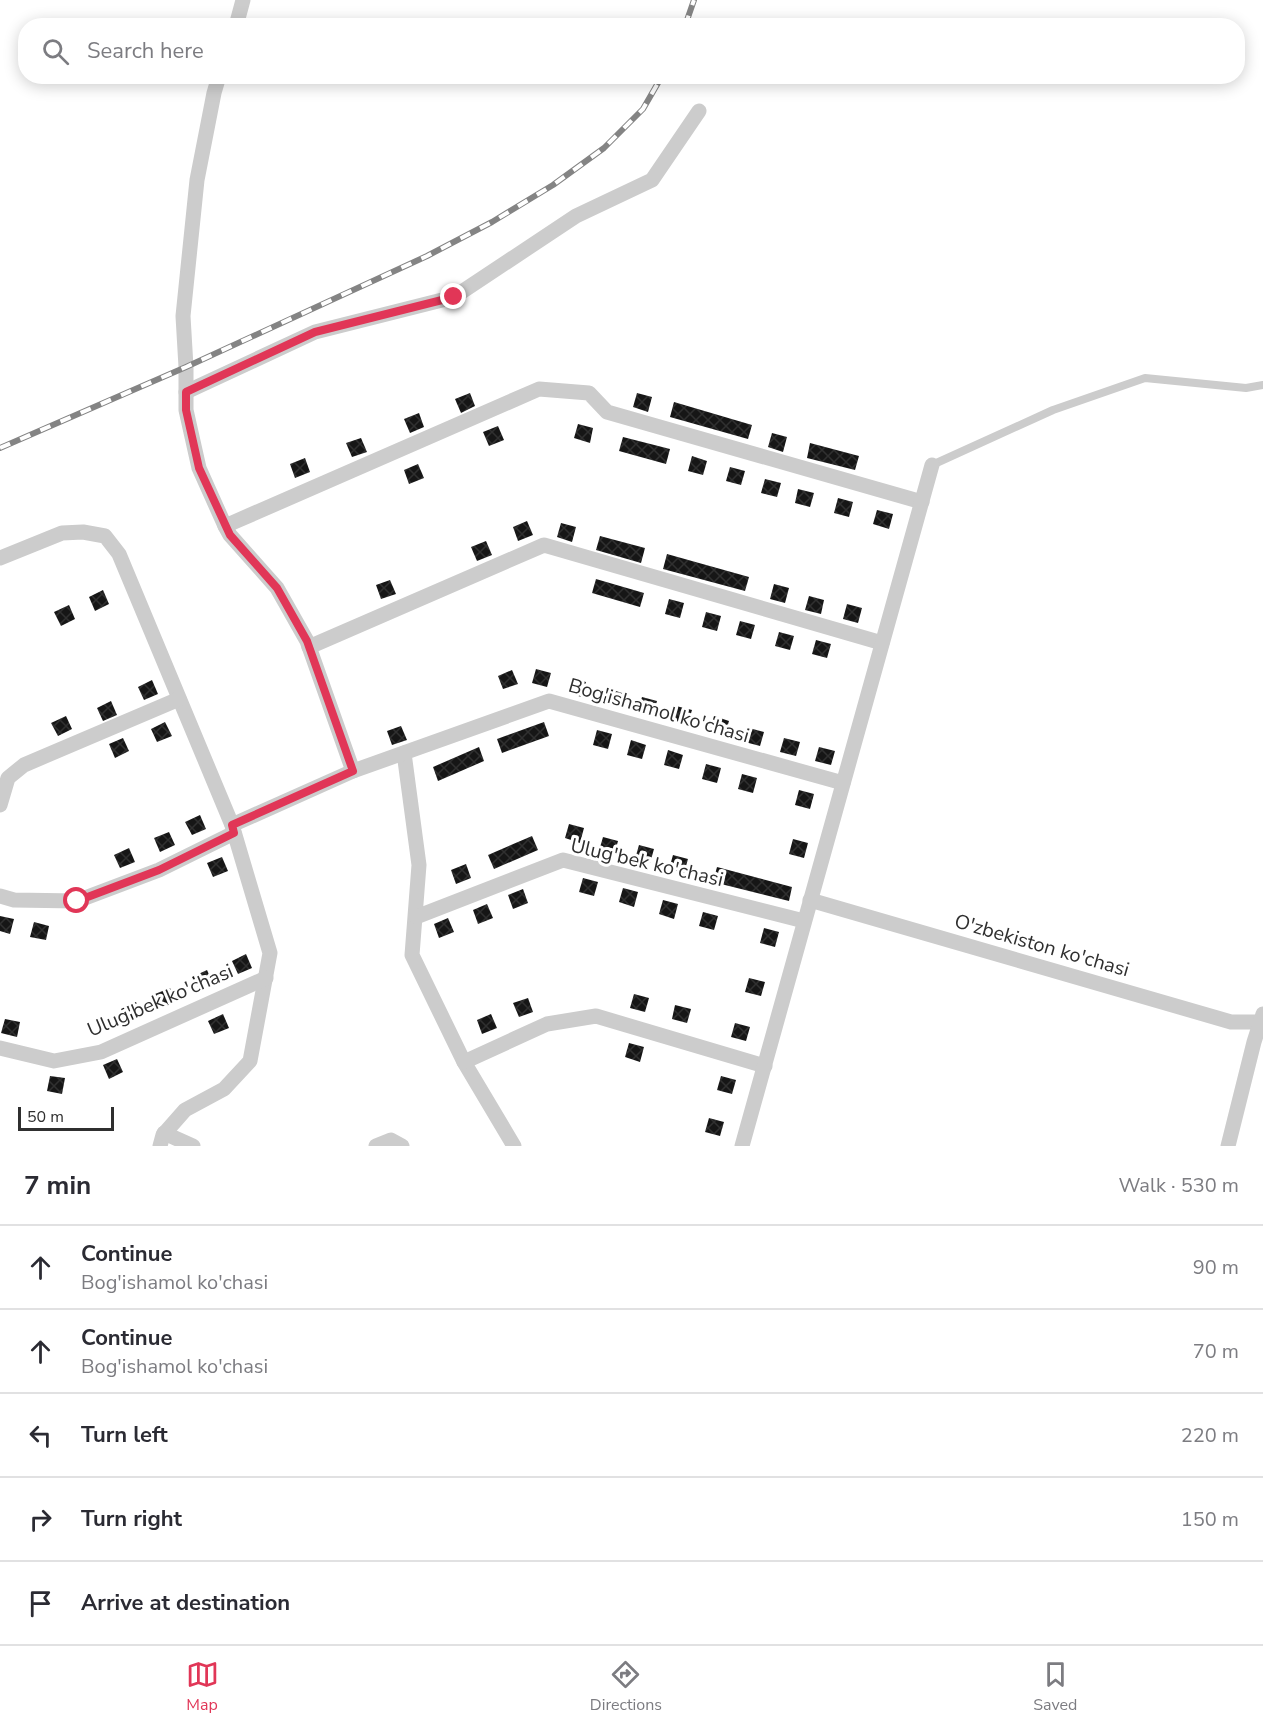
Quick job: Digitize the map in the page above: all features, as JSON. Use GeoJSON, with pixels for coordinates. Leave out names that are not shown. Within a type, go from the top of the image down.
{"type":"FeatureCollection","features":[{"type":"Feature","properties":{"kind":"street"},"geometry":{"type":"LineString","coordinates":[[238,18],[243,0]]}},
{"type":"Feature","properties":{"kind":"street"},"geometry":{"type":"LineString","coordinates":[[217,84],[197,180],[183,316],[186,410],[199,468],[225,526],[230,535],[277,588],[309,647],[353,771]]}},
{"type":"Feature","properties":{"kind":"street"},"geometry":{"type":"LineString","coordinates":[[186,392],[315,332],[454,297],[576,216],[652,180],[699,111]]}},
{"type":"Feature","properties":{"kind":"street"},"geometry":{"type":"LineString","coordinates":[[225,526],[539,389],[589,393],[607,412],[922,502]]}},
{"type":"Feature","properties":{"kind":"street"},"geometry":{"type":"LineString","coordinates":[[742,1146],[932,465]]}},
{"type":"Feature","properties":{"kind":"street"},"geometry":{"type":"LineString","coordinates":[[0,558],[62,533],[82,532],[105,536],[119,554],[233,829],[270,953],[250,1061],[224,1089],[185,1110],[162,1140],[193,1146]]}},
{"type":"Feature","properties":{"kind":"street"},"geometry":{"type":"LineString","coordinates":[[309,647],[544,545],[882,644]]}},
{"type":"Feature","properties":{"kind":"street"},"geometry":{"type":"LineString","coordinates":[[0,805],[8,778],[24,765],[179,699]]}},
{"type":"Feature","properties":{"kind":"street","name":"Bog'ishamol ko'chasi"},"geometry":{"type":"LineString","coordinates":[[0,896],[14,900],[77,901],[159,870],[233,829],[353,771],[549,701],[843,783]]}},
{"type":"Feature","properties":{"kind":"street"},"geometry":{"type":"LineString","coordinates":[[404,753],[419,865],[412,955],[464,1062],[514,1146]]}},
{"type":"Feature","properties":{"kind":"street","name":"Ulug'bek ko'chasi"},"geometry":{"type":"LineString","coordinates":[[416,917],[563,860],[804,921]]}},
{"type":"Feature","properties":{"kind":"street","name":"O'zbekiston ko'chasi"},"geometry":{"type":"LineString","coordinates":[[810,900],[1231,1022],[1263,1021]]}},
{"type":"Feature","properties":{"kind":"street","name":"Ulug'bek ko'chasi"},"geometry":{"type":"LineString","coordinates":[[0,1048],[54,1061],[101,1052],[266,978]]}},
{"type":"Feature","properties":{"kind":"street"},"geometry":{"type":"LineString","coordinates":[[464,1062],[547,1024],[596,1016],[765,1066]]}},
{"type":"Feature","properties":{"kind":"street"},"geometry":{"type":"LineString","coordinates":[[1228,1146],[1254,1042],[1263,1021]]}},
{"type":"Feature","properties":{"kind":"street"},"geometry":{"type":"LineString","coordinates":[[376,1146],[392,1140],[402,1146]]}},
{"type":"Feature","properties":{"kind":"lane"},"geometry":{"type":"LineString","coordinates":[[932,465],[1053,410],[1145,378],[1246,388],[1263,385]]}},
{"type":"Feature","properties":{"kind":"building"},"geometry":{"type":"Polygon","coordinates":[[[470,393],[475,406],[461,413],[455,399],[470,393]]]}},
{"type":"Feature","properties":{"kind":"building"},"geometry":{"type":"Polygon","coordinates":[[[637,393],[652,397],[648,412],[633,407],[637,393]]]}},
{"type":"Feature","properties":{"kind":"building"},"geometry":{"type":"Polygon","coordinates":[[[674,402],[752,425],[748,439],[670,417],[674,402]]]}},
{"type":"Feature","properties":{"kind":"building"},"geometry":{"type":"Polygon","coordinates":[[[419,413],[424,427],[410,433],[404,419],[419,413]]]}},
{"type":"Feature","properties":{"kind":"building"},"geometry":{"type":"Polygon","coordinates":[[[578,424],[593,428],[590,443],[574,438],[578,424]]]}},
{"type":"Feature","properties":{"kind":"building"},"geometry":{"type":"Polygon","coordinates":[[[498,426],[504,440],[489,446],[483,432],[498,426]]]}},
{"type":"Feature","properties":{"kind":"building"},"geometry":{"type":"Polygon","coordinates":[[[772,433],[787,437],[783,452],[768,447],[772,433]]]}},
{"type":"Feature","properties":{"kind":"building"},"geometry":{"type":"Polygon","coordinates":[[[623,437],[670,449],[666,464],[619,451],[623,437]]]}},
{"type":"Feature","properties":{"kind":"building"},"geometry":{"type":"Polygon","coordinates":[[[361,438],[367,452],[352,457],[346,443],[361,438]]]}},
{"type":"Feature","properties":{"kind":"building"},"geometry":{"type":"Polygon","coordinates":[[[810,443],[859,456],[855,470],[807,458],[810,443]]]}},
{"type":"Feature","properties":{"kind":"building"},"geometry":{"type":"Polygon","coordinates":[[[692,456],[707,461],[703,475],[688,471],[692,456]]]}},
{"type":"Feature","properties":{"kind":"building"},"geometry":{"type":"Polygon","coordinates":[[[305,458],[310,472],[295,478],[290,464],[305,458]]]}},
{"type":"Feature","properties":{"kind":"building"},"geometry":{"type":"Polygon","coordinates":[[[418,464],[424,478],[409,484],[404,470],[418,464]]]}},
{"type":"Feature","properties":{"kind":"building"},"geometry":{"type":"Polygon","coordinates":[[[730,467],[745,471],[741,485],[726,481],[730,467]]]}},
{"type":"Feature","properties":{"kind":"building"},"geometry":{"type":"Polygon","coordinates":[[[765,479],[781,483],[777,497],[761,493],[765,479]]]}},
{"type":"Feature","properties":{"kind":"building"},"geometry":{"type":"Polygon","coordinates":[[[798,489],[814,493],[810,507],[795,503],[798,489]]]}},
{"type":"Feature","properties":{"kind":"building"},"geometry":{"type":"Polygon","coordinates":[[[838,498],[853,502],[849,517],[834,513],[838,498]]]}},
{"type":"Feature","properties":{"kind":"building"},"geometry":{"type":"Polygon","coordinates":[[[877,510],[893,514],[889,529],[873,524],[877,510]]]}},
{"type":"Feature","properties":{"kind":"building"},"geometry":{"type":"Polygon","coordinates":[[[527,521],[533,535],[518,541],[513,527],[527,521]]]}},
{"type":"Feature","properties":{"kind":"building"},"geometry":{"type":"Polygon","coordinates":[[[561,523],[576,527],[572,542],[557,537],[561,523]]]}},
{"type":"Feature","properties":{"kind":"building"},"geometry":{"type":"Polygon","coordinates":[[[600,536],[645,548],[641,563],[596,550],[600,536]]]}},
{"type":"Feature","properties":{"kind":"building"},"geometry":{"type":"Polygon","coordinates":[[[486,541],[492,555],[477,561],[471,547],[486,541]]]}},
{"type":"Feature","properties":{"kind":"building"},"geometry":{"type":"Polygon","coordinates":[[[667,554],[749,577],[745,591],[663,569],[667,554]]]}},
{"type":"Feature","properties":{"kind":"building"},"geometry":{"type":"Polygon","coordinates":[[[596,579],[644,593],[640,607],[592,593],[596,579]]]}},
{"type":"Feature","properties":{"kind":"building"},"geometry":{"type":"Polygon","coordinates":[[[390,580],[396,594],[381,599],[376,585],[390,580]]]}},
{"type":"Feature","properties":{"kind":"building"},"geometry":{"type":"Polygon","coordinates":[[[774,584],[789,588],[785,603],[770,599],[774,584]]]}},
{"type":"Feature","properties":{"kind":"building"},"geometry":{"type":"Polygon","coordinates":[[[103,590],[109,604],[95,611],[89,597],[103,590]]]}},
{"type":"Feature","properties":{"kind":"building"},"geometry":{"type":"Polygon","coordinates":[[[809,596],[824,600],[821,614],[805,610],[809,596]]]}},
{"type":"Feature","properties":{"kind":"building"},"geometry":{"type":"Polygon","coordinates":[[[669,599],[684,603],[680,618],[665,614],[669,599]]]}},
{"type":"Feature","properties":{"kind":"building"},"geometry":{"type":"Polygon","coordinates":[[[847,604],[862,608],[858,623],[843,619],[847,604]]]}},
{"type":"Feature","properties":{"kind":"building"},"geometry":{"type":"Polygon","coordinates":[[[69,605],[75,619],[61,626],[54,612],[69,605]]]}},
{"type":"Feature","properties":{"kind":"building"},"geometry":{"type":"Polygon","coordinates":[[[706,612],[721,616],[717,631],[702,627],[706,612]]]}},
{"type":"Feature","properties":{"kind":"building"},"geometry":{"type":"Polygon","coordinates":[[[740,621],[755,625],[751,639],[736,635],[740,621]]]}},
{"type":"Feature","properties":{"kind":"building"},"geometry":{"type":"Polygon","coordinates":[[[779,632],[794,636],[790,650],[775,646],[779,632]]]}},
{"type":"Feature","properties":{"kind":"building"},"geometry":{"type":"Polygon","coordinates":[[[816,640],[831,644],[827,658],[812,654],[816,640]]]}},
{"type":"Feature","properties":{"kind":"building"},"geometry":{"type":"Polygon","coordinates":[[[536,669],[551,673],[547,687],[532,683],[536,669]]]}},
{"type":"Feature","properties":{"kind":"building"},"geometry":{"type":"Polygon","coordinates":[[[512,670],[518,684],[503,689],[498,676],[512,670]]]}},
{"type":"Feature","properties":{"kind":"building"},"geometry":{"type":"Polygon","coordinates":[[[571,678],[586,682],[582,697],[567,693],[571,678]]]}},
{"type":"Feature","properties":{"kind":"building"},"geometry":{"type":"Polygon","coordinates":[[[152,680],[158,694],[144,700],[138,687],[152,680]]]}},
{"type":"Feature","properties":{"kind":"building"},"geometry":{"type":"Polygon","coordinates":[[[607,688],[622,693],[618,707],[603,703],[607,688]]]}},
{"type":"Feature","properties":{"kind":"building"},"geometry":{"type":"Polygon","coordinates":[[[642,697],[657,701],[653,715],[638,711],[642,697]]]}},
{"type":"Feature","properties":{"kind":"building"},"geometry":{"type":"Polygon","coordinates":[[[111,701],[117,715],[103,721],[97,708],[111,701]]]}},
{"type":"Feature","properties":{"kind":"building"},"geometry":{"type":"Polygon","coordinates":[[[676,706],[692,710],[688,724],[672,720],[676,706]]]}},
{"type":"Feature","properties":{"kind":"building"},"geometry":{"type":"Polygon","coordinates":[[[66,716],[72,729],[58,736],[51,723],[66,716]]]}},
{"type":"Feature","properties":{"kind":"building"},"geometry":{"type":"Polygon","coordinates":[[[714,716],[729,721],[725,735],[710,731],[714,716]]]}},
{"type":"Feature","properties":{"kind":"building"},"geometry":{"type":"Polygon","coordinates":[[[165,722],[172,736],[157,742],[151,729],[165,722]]]}},
{"type":"Feature","properties":{"kind":"building"},"geometry":{"type":"Polygon","coordinates":[[[544,722],[549,736],[502,753],[497,739],[544,722]]]}},
{"type":"Feature","properties":{"kind":"building"},"geometry":{"type":"Polygon","coordinates":[[[401,726],[407,740],[392,745],[387,731],[401,726]]]}},
{"type":"Feature","properties":{"kind":"building"},"geometry":{"type":"Polygon","coordinates":[[[749,728],[764,732],[760,746],[745,742],[749,728]]]}},
{"type":"Feature","properties":{"kind":"building"},"geometry":{"type":"Polygon","coordinates":[[[597,730],[612,734],[608,749],[593,745],[597,730]]]}},
{"type":"Feature","properties":{"kind":"building"},"geometry":{"type":"Polygon","coordinates":[[[123,738],[129,751],[115,758],[109,744],[123,738]]]}},
{"type":"Feature","properties":{"kind":"building"},"geometry":{"type":"Polygon","coordinates":[[[784,738],[800,742],[796,756],[780,752],[784,738]]]}},
{"type":"Feature","properties":{"kind":"building"},"geometry":{"type":"Polygon","coordinates":[[[631,740],[646,745],[642,759],[627,755],[631,740]]]}},
{"type":"Feature","properties":{"kind":"building"},"geometry":{"type":"Polygon","coordinates":[[[479,747],[484,761],[438,781],[433,767],[479,747]]]}},
{"type":"Feature","properties":{"kind":"building"},"geometry":{"type":"Polygon","coordinates":[[[819,747],[835,751],[831,765],[815,761],[819,747]]]}},
{"type":"Feature","properties":{"kind":"building"},"geometry":{"type":"Polygon","coordinates":[[[668,750],[683,755],[679,769],[664,765],[668,750]]]}},
{"type":"Feature","properties":{"kind":"building"},"geometry":{"type":"Polygon","coordinates":[[[706,764],[721,768],[717,783],[702,779],[706,764]]]}},
{"type":"Feature","properties":{"kind":"building"},"geometry":{"type":"Polygon","coordinates":[[[742,774],[757,778],[753,793],[738,789],[742,774]]]}},
{"type":"Feature","properties":{"kind":"building"},"geometry":{"type":"Polygon","coordinates":[[[799,790],[814,794],[810,809],[795,805],[799,790]]]}},
{"type":"Feature","properties":{"kind":"building"},"geometry":{"type":"Polygon","coordinates":[[[200,815],[206,829],[192,835],[185,822],[200,815]]]}},
{"type":"Feature","properties":{"kind":"building"},"geometry":{"type":"Polygon","coordinates":[[[569,824],[584,828],[580,843],[565,838],[569,824]]]}},
{"type":"Feature","properties":{"kind":"building"},"geometry":{"type":"Polygon","coordinates":[[[169,832],[175,845],[160,852],[154,838],[169,832]]]}},
{"type":"Feature","properties":{"kind":"building"},"geometry":{"type":"Polygon","coordinates":[[[532,836],[538,850],[494,869],[488,855],[532,836]]]}},
{"type":"Feature","properties":{"kind":"building"},"geometry":{"type":"Polygon","coordinates":[[[603,837],[618,841],[614,856],[599,851],[603,837]]]}},
{"type":"Feature","properties":{"kind":"building"},"geometry":{"type":"Polygon","coordinates":[[[793,839],[808,843],[804,858],[789,854],[793,839]]]}},
{"type":"Feature","properties":{"kind":"building"},"geometry":{"type":"Polygon","coordinates":[[[639,845],[654,849],[650,863],[635,859],[639,845]]]}},
{"type":"Feature","properties":{"kind":"building"},"geometry":{"type":"Polygon","coordinates":[[[129,848],[135,862],[120,868],[114,855],[129,848]]]}},
{"type":"Feature","properties":{"kind":"building"},"geometry":{"type":"Polygon","coordinates":[[[673,855],[688,859],[684,873],[669,869],[673,855]]]}},
{"type":"Feature","properties":{"kind":"building"},"geometry":{"type":"Polygon","coordinates":[[[222,857],[228,871],[213,877],[207,863],[222,857]]]}},
{"type":"Feature","properties":{"kind":"building"},"geometry":{"type":"Polygon","coordinates":[[[466,864],[471,878],[456,884],[451,870],[466,864]]]}},
{"type":"Feature","properties":{"kind":"building"},"geometry":{"type":"Polygon","coordinates":[[[717,867],[792,887],[789,901],[713,882],[717,867]]]}},
{"type":"Feature","properties":{"kind":"building"},"geometry":{"type":"Polygon","coordinates":[[[583,878],[598,882],[594,896],[579,892],[583,878]]]}},
{"type":"Feature","properties":{"kind":"building"},"geometry":{"type":"Polygon","coordinates":[[[623,888],[638,892],[634,907],[619,902],[623,888]]]}},
{"type":"Feature","properties":{"kind":"building"},"geometry":{"type":"Polygon","coordinates":[[[523,889],[528,903],[513,909],[508,895],[523,889]]]}},
{"type":"Feature","properties":{"kind":"building"},"geometry":{"type":"Polygon","coordinates":[[[663,900],[678,904],[674,919],[659,914],[663,900]]]}},
{"type":"Feature","properties":{"kind":"building"},"geometry":{"type":"Polygon","coordinates":[[[487,904],[493,918],[478,924],[473,910],[487,904]]]}},
{"type":"Feature","properties":{"kind":"building"},"geometry":{"type":"Polygon","coordinates":[[[703,912],[718,916],[714,930],[699,926],[703,912]]]}},
{"type":"Feature","properties":{"kind":"building"},"geometry":{"type":"Polygon","coordinates":[[[0,916],[14,919],[10,934],[0,931],[0,916]]]}},
{"type":"Feature","properties":{"kind":"building"},"geometry":{"type":"Polygon","coordinates":[[[448,918],[454,932],[439,938],[434,924],[448,918]]]}},
{"type":"Feature","properties":{"kind":"building"},"geometry":{"type":"Polygon","coordinates":[[[34,922],[49,926],[46,940],[30,937],[34,922]]]}},
{"type":"Feature","properties":{"kind":"building"},"geometry":{"type":"Polygon","coordinates":[[[764,928],[779,932],[775,947],[760,943],[764,928]]]}},
{"type":"Feature","properties":{"kind":"building"},"geometry":{"type":"Polygon","coordinates":[[[246,954],[252,968],[238,974],[232,961],[246,954]]]}},
{"type":"Feature","properties":{"kind":"building"},"geometry":{"type":"Polygon","coordinates":[[[207,970],[213,984],[199,990],[192,977],[207,970]]]}},
{"type":"Feature","properties":{"kind":"building"},"geometry":{"type":"Polygon","coordinates":[[[749,978],[765,982],[761,996],[745,992],[749,978]]]}},
{"type":"Feature","properties":{"kind":"building"},"geometry":{"type":"Polygon","coordinates":[[[170,988],[176,1002],[161,1008],[155,994],[170,988]]]}},
{"type":"Feature","properties":{"kind":"building"},"geometry":{"type":"Polygon","coordinates":[[[634,994],[649,998],[645,1012],[630,1008],[634,994]]]}},
{"type":"Feature","properties":{"kind":"building"},"geometry":{"type":"Polygon","coordinates":[[[528,998],[533,1012],[519,1017],[513,1003],[528,998]]]}},
{"type":"Feature","properties":{"kind":"building"},"geometry":{"type":"Polygon","coordinates":[[[136,1002],[142,1016],[127,1022],[121,1009],[136,1002]]]}},
{"type":"Feature","properties":{"kind":"building"},"geometry":{"type":"Polygon","coordinates":[[[675,1005],[691,1009],[687,1023],[672,1019],[675,1005]]]}},
{"type":"Feature","properties":{"kind":"building"},"geometry":{"type":"Polygon","coordinates":[[[223,1014],[229,1028],[214,1034],[208,1021],[223,1014]]]}},
{"type":"Feature","properties":{"kind":"building"},"geometry":{"type":"Polygon","coordinates":[[[491,1014],[497,1028],[482,1034],[477,1020],[491,1014]]]}},
{"type":"Feature","properties":{"kind":"building"},"geometry":{"type":"Polygon","coordinates":[[[5,1019],[20,1022],[17,1037],[1,1033],[5,1019]]]}},
{"type":"Feature","properties":{"kind":"building"},"geometry":{"type":"Polygon","coordinates":[[[735,1023],[750,1027],[746,1041],[731,1037],[735,1023]]]}},
{"type":"Feature","properties":{"kind":"building"},"geometry":{"type":"Polygon","coordinates":[[[629,1043],[644,1047],[640,1062],[625,1057],[629,1043]]]}},
{"type":"Feature","properties":{"kind":"building"},"geometry":{"type":"Polygon","coordinates":[[[117,1059],[123,1072],[109,1079],[103,1065],[117,1059]]]}},
{"type":"Feature","properties":{"kind":"building"},"geometry":{"type":"Polygon","coordinates":[[[50,1076],[65,1078],[62,1094],[47,1091],[50,1076]]]}},
{"type":"Feature","properties":{"kind":"building"},"geometry":{"type":"Polygon","coordinates":[[[721,1076],[736,1080],[732,1094],[717,1090],[721,1076]]]}},
{"type":"Feature","properties":{"kind":"building"},"geometry":{"type":"Polygon","coordinates":[[[709,1118],[724,1122],[720,1136],[705,1132],[709,1118]]]}},
{"type":"Feature","properties":{"kind":"railway"},"geometry":{"type":"LineString","coordinates":[[688,18],[694,0]]}},
{"type":"Feature","properties":{"kind":"railway"},"geometry":{"type":"LineString","coordinates":[[0,448],[186,367],[427,256],[492,222],[553,185],[604,148],[643,109],[657,84]]}},
{"type":"Feature","properties":{"kind":"route"},"geometry":{"type":"LineString","coordinates":[[77,901],[159,870],[234,833],[232,825],[353,771],[307,641],[277,588],[230,535],[199,468],[186,410],[186,392],[315,332],[454,297]]}}]}
